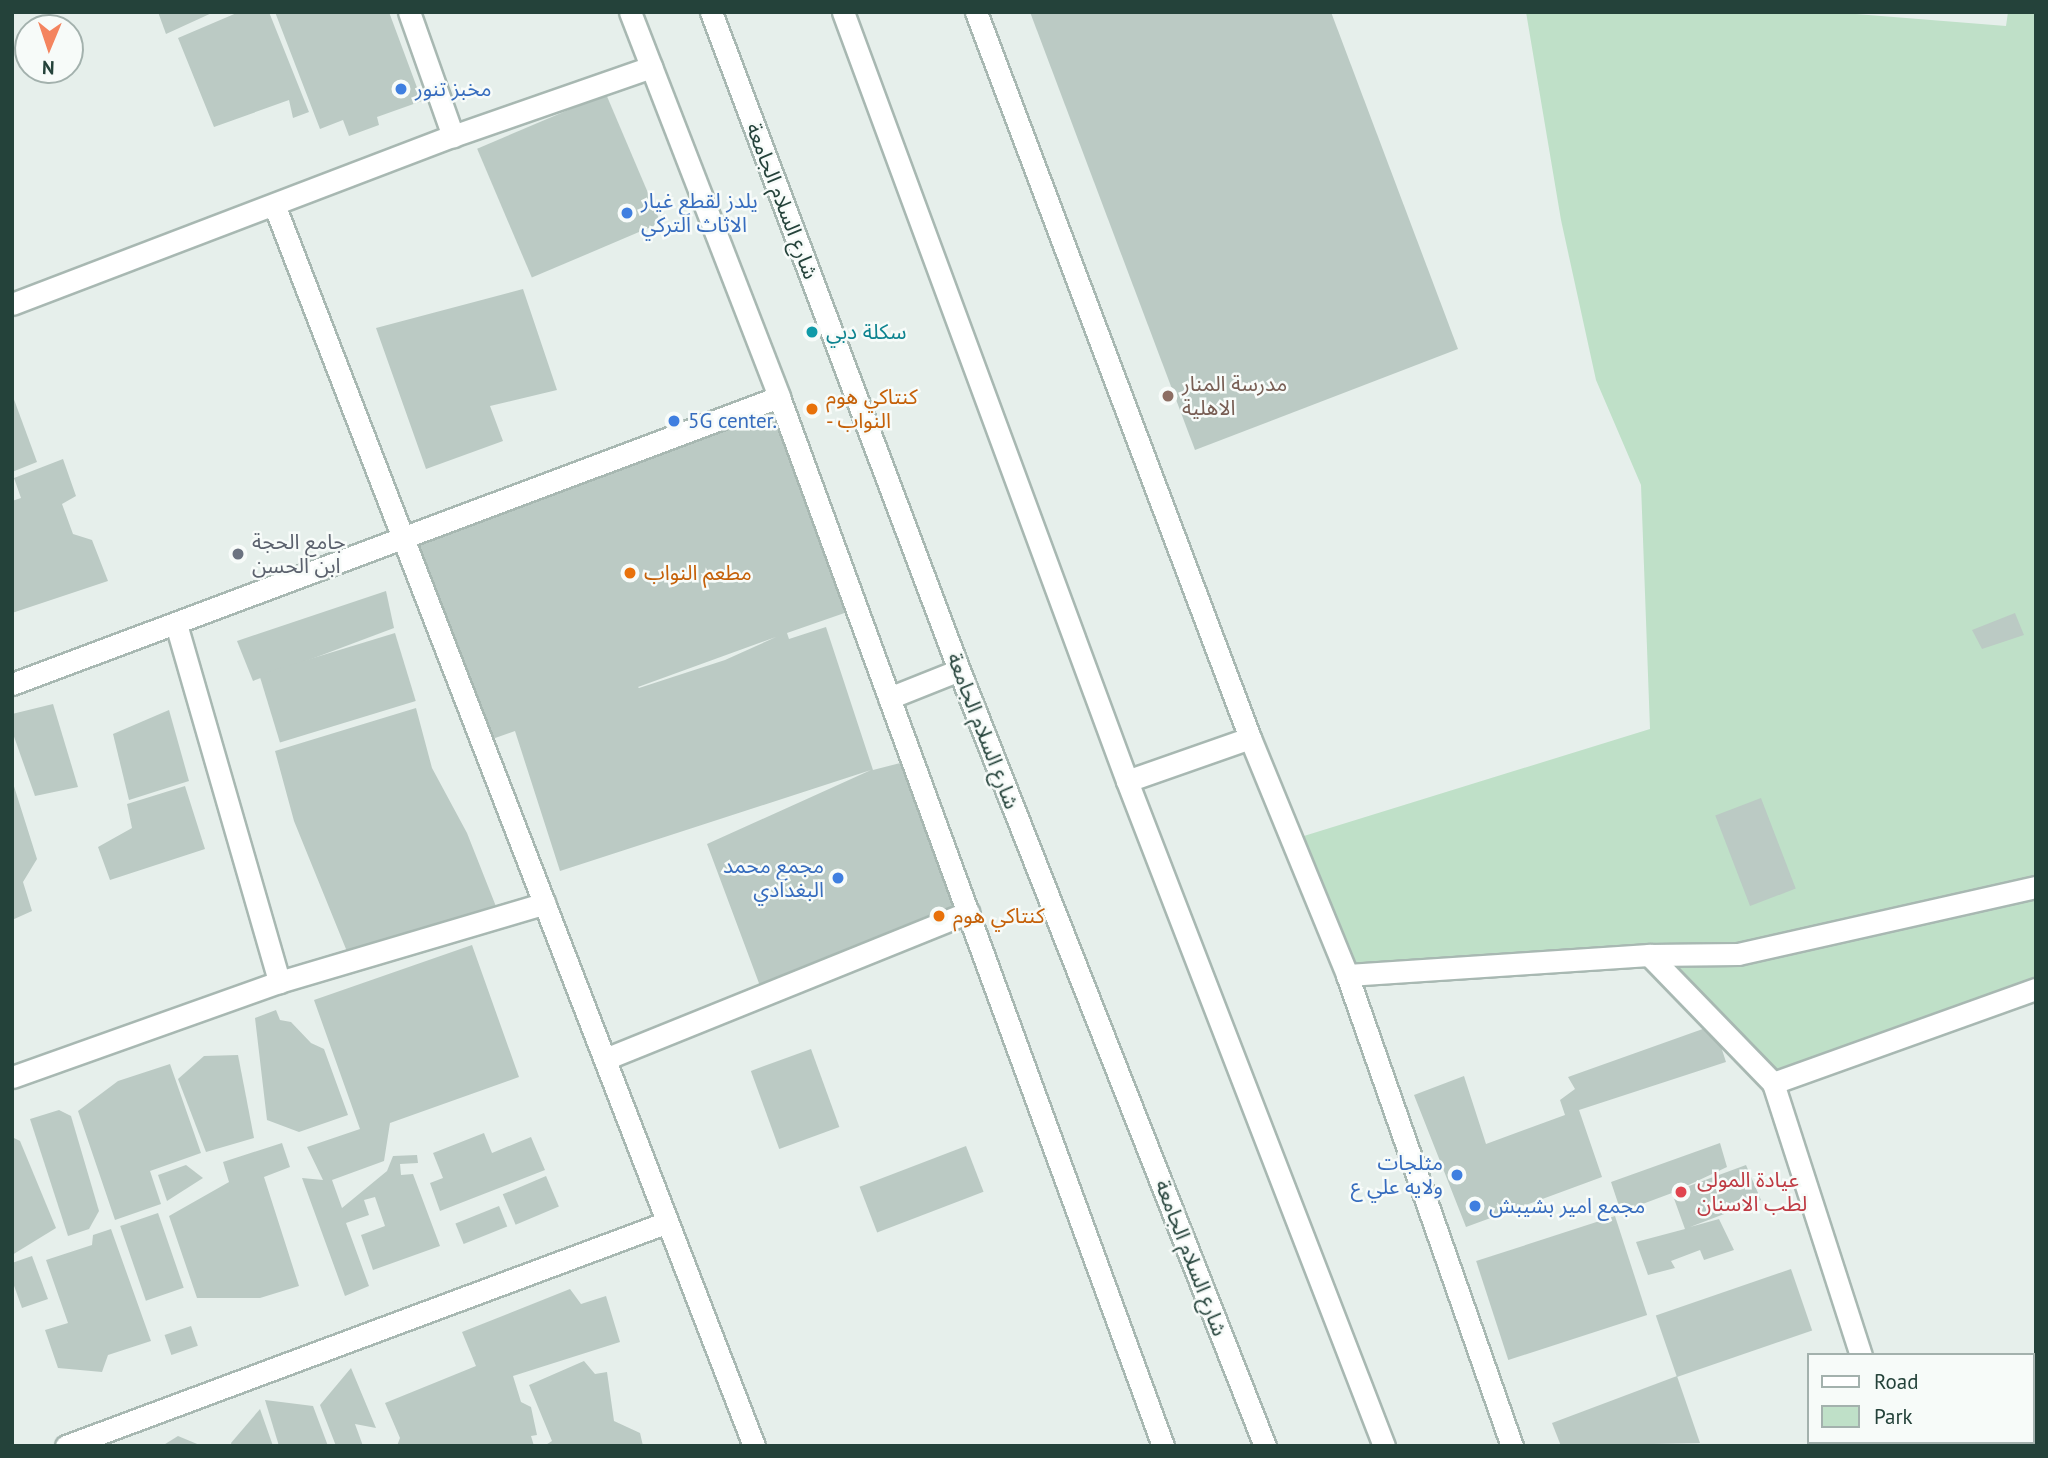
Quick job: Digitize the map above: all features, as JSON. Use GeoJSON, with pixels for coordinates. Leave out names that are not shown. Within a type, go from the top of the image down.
{"type":"FeatureCollection","features":[{"type":"Feature","properties":{"kind":"street"},"geometry":{"type":"LineString","coordinates":[[409,12],[453,136]]}},
{"type":"Feature","properties":{"kind":"street"},"geometry":{"type":"LineString","coordinates":[[630,12],[779,397],[1163,1446]]}},
{"type":"Feature","properties":{"kind":"street","name":"شارع السلام الجامعة"},"geometry":{"type":"LineString","coordinates":[[711,12],[959,670],[1265,1446]]}},
{"type":"Feature","properties":{"kind":"street"},"geometry":{"type":"LineString","coordinates":[[843,12],[1127,781],[1384,1446]]}},
{"type":"Feature","properties":{"kind":"street"},"geometry":{"type":"LineString","coordinates":[[976,12],[1250,738],[1347,975],[1512,1446]]}},
{"type":"Feature","properties":{"kind":"street"},"geometry":{"type":"LineString","coordinates":[[12,304],[453,136],[651,67]]}},
{"type":"Feature","properties":{"kind":"street"},"geometry":{"type":"LineString","coordinates":[[275,206],[605,1059],[665,1223],[754,1446]]}},
{"type":"Feature","properties":{"kind":"street"},"geometry":{"type":"LineString","coordinates":[[12,684],[779,397]]}},
{"type":"Feature","properties":{"kind":"street"},"geometry":{"type":"LineString","coordinates":[[176,624],[279,982]]}},
{"type":"Feature","properties":{"kind":"street"},"geometry":{"type":"LineString","coordinates":[[889,698],[959,670]]}},
{"type":"Feature","properties":{"kind":"street"},"geometry":{"type":"LineString","coordinates":[[1127,781],[1250,738]]}},
{"type":"Feature","properties":{"kind":"street"},"geometry":{"type":"LineString","coordinates":[[1347,975],[1649,955],[1738,954],[2036,887]]}},
{"type":"Feature","properties":{"kind":"street"},"geometry":{"type":"LineString","coordinates":[[12,1077],[279,982],[545,903]]}},
{"type":"Feature","properties":{"kind":"street"},"geometry":{"type":"LineString","coordinates":[[605,1059],[968,912]]}},
{"type":"Feature","properties":{"kind":"street"},"geometry":{"type":"LineString","coordinates":[[1649,955],[1773,1083],[1860,1353]]}},
{"type":"Feature","properties":{"kind":"street"},"geometry":{"type":"LineString","coordinates":[[1773,1083],[2036,989]]}},
{"type":"Feature","properties":{"kind":"street"},"geometry":{"type":"LineString","coordinates":[[66,1446],[665,1223]]}},
{"type":"Feature","properties":{"kind":"green space"},"geometry":{"type":"Polygon","coordinates":[[[1526,12],[1831,12],[2006,26],[2008,12],[2036,12],[2036,999],[1773,1083],[1649,955],[1347,975],[1291,840],[1650,729],[1641,485],[1596,380],[1561,220],[1526,12]]]}},
{"type":"Feature","properties":{"kind":"building"},"geometry":{"type":"Polygon","coordinates":[[[158,12],[214,12],[166,34],[158,12]]]}},
{"type":"Feature","properties":{"kind":"building"},"geometry":{"type":"Polygon","coordinates":[[[239,12],[269,12],[309,112],[293,118],[289,100],[214,127],[178,38],[239,12]]]}},
{"type":"Feature","properties":{"kind":"building"},"geometry":{"type":"Polygon","coordinates":[[[275,12],[389,12],[422,101],[377,117],[379,125],[349,136],[343,120],[320,129],[275,12]]]}},
{"type":"Feature","properties":{"kind":"building"},"geometry":{"type":"Polygon","coordinates":[[[1030,12],[1331,12],[1458,349],[1195,450],[1030,12]]]}},
{"type":"Feature","properties":{"kind":"building"},"geometry":{"type":"Polygon","coordinates":[[[606,94],[661,223],[532,278],[477,149],[606,94]]]}},
{"type":"Feature","properties":{"kind":"building"},"geometry":{"type":"Polygon","coordinates":[[[523,289],[557,390],[490,406],[503,441],[426,469],[376,328],[523,289]]]}},
{"type":"Feature","properties":{"kind":"building"},"geometry":{"type":"Polygon","coordinates":[[[12,394],[37,462],[12,472],[12,394]]]}},
{"type":"Feature","properties":{"kind":"building"},"geometry":{"type":"Polygon","coordinates":[[[779,397],[856,609],[787,633],[789,639],[826,627],[873,770],[912,760],[968,912],[763,994],[707,844],[871,770],[560,871],[515,731],[481,743],[403,538],[779,397]],[[776,637],[638,687],[639,688],[725,660],[776,637]]]}},
{"type":"Feature","properties":{"kind":"building"},"geometry":{"type":"Polygon","coordinates":[[[63,459],[76,496],[62,504],[73,534],[92,540],[108,581],[12,613],[12,501],[21,498],[14,478],[63,459]]]}},
{"type":"Feature","properties":{"kind":"building"},"geometry":{"type":"Polygon","coordinates":[[[386,591],[394,628],[253,681],[237,641],[386,591]]]}},
{"type":"Feature","properties":{"kind":"building"},"geometry":{"type":"Polygon","coordinates":[[[2015,613],[2024,635],[1982,649],[1972,630],[2015,613]]]}},
{"type":"Feature","properties":{"kind":"building"},"geometry":{"type":"Polygon","coordinates":[[[395,633],[416,701],[280,742],[259,675],[395,633]]]}},
{"type":"Feature","properties":{"kind":"building"},"geometry":{"type":"Polygon","coordinates":[[[53,704],[78,787],[35,796],[12,731],[12,714],[53,704]]]}},
{"type":"Feature","properties":{"kind":"building"},"geometry":{"type":"Polygon","coordinates":[[[416,708],[432,768],[467,833],[497,909],[348,954],[294,821],[275,751],[416,708]]]}},
{"type":"Feature","properties":{"kind":"building"},"geometry":{"type":"Polygon","coordinates":[[[169,710],[189,781],[129,800],[113,734],[169,710]]]}},
{"type":"Feature","properties":{"kind":"building"},"geometry":{"type":"Polygon","coordinates":[[[12,780],[37,859],[23,882],[32,911],[12,920],[12,780]]]}},
{"type":"Feature","properties":{"kind":"building"},"geometry":{"type":"Polygon","coordinates":[[[185,786],[205,849],[110,880],[98,847],[132,828],[127,804],[185,786]]]}},
{"type":"Feature","properties":{"kind":"building"},"geometry":{"type":"Polygon","coordinates":[[[1761,798],[1796,889],[1750,906],[1715,816],[1761,798]]]}},
{"type":"Feature","properties":{"kind":"building"},"geometry":{"type":"Polygon","coordinates":[[[472,945],[519,1077],[390,1123],[384,1161],[332,1180],[342,1208],[387,1171],[393,1156],[417,1155],[418,1163],[400,1164],[401,1175],[413,1174],[440,1246],[373,1270],[361,1235],[385,1226],[375,1197],[364,1200],[369,1215],[346,1223],[369,1286],[345,1296],[302,1178],[323,1180],[307,1147],[360,1129],[314,1000],[472,945]]]}},
{"type":"Feature","properties":{"kind":"building"},"geometry":{"type":"Polygon","coordinates":[[[276,1010],[280,1020],[291,1022],[311,1043],[324,1049],[348,1115],[299,1132],[267,1120],[255,1018],[276,1010]]]}},
{"type":"Feature","properties":{"kind":"building"},"geometry":{"type":"Polygon","coordinates":[[[1714,1025],[1726,1062],[1579,1110],[1602,1177],[1466,1227],[1414,1095],[1464,1076],[1486,1144],[1565,1115],[1560,1100],[1575,1089],[1568,1077],[1714,1025]]]}},
{"type":"Feature","properties":{"kind":"building"},"geometry":{"type":"Polygon","coordinates":[[[811,1049],[839,1127],[779,1149],[751,1071],[811,1049]]]}},
{"type":"Feature","properties":{"kind":"building"},"geometry":{"type":"Polygon","coordinates":[[[238,1055],[254,1138],[206,1152],[178,1079],[204,1056],[238,1055]]]}},
{"type":"Feature","properties":{"kind":"building"},"geometry":{"type":"Polygon","coordinates":[[[170,1064],[201,1153],[150,1171],[161,1204],[115,1220],[78,1111],[118,1081],[170,1064]]]}},
{"type":"Feature","properties":{"kind":"building"},"geometry":{"type":"Polygon","coordinates":[[[59,1110],[71,1116],[99,1211],[89,1229],[68,1236],[30,1119],[59,1110]]]}},
{"type":"Feature","properties":{"kind":"building"},"geometry":{"type":"Polygon","coordinates":[[[484,1133],[492,1153],[531,1137],[545,1170],[440,1211],[430,1183],[443,1178],[433,1153],[484,1133]]]}},
{"type":"Feature","properties":{"kind":"building"},"geometry":{"type":"Polygon","coordinates":[[[12,1137],[20,1141],[56,1228],[12,1255],[12,1137]]]}},
{"type":"Feature","properties":{"kind":"building"},"geometry":{"type":"Polygon","coordinates":[[[282,1143],[290,1167],[264,1177],[299,1286],[260,1298],[197,1298],[169,1216],[229,1182],[223,1162],[282,1143]]]}},
{"type":"Feature","properties":{"kind":"building"},"geometry":{"type":"Polygon","coordinates":[[[1720,1143],[1727,1167],[1678,1190],[1746,1165],[1761,1200],[1690,1227],[1719,1219],[1734,1250],[1704,1260],[1700,1250],[1671,1261],[1675,1268],[1648,1275],[1636,1242],[1685,1229],[1672,1193],[1621,1212],[1611,1182],[1720,1143]]]}},
{"type":"Feature","properties":{"kind":"building"},"geometry":{"type":"Polygon","coordinates":[[[966,1146],[984,1192],[877,1233],[860,1187],[966,1146]]]}},
{"type":"Feature","properties":{"kind":"building"},"geometry":{"type":"Polygon","coordinates":[[[186,1165],[203,1178],[167,1201],[158,1175],[186,1165]]]}},
{"type":"Feature","properties":{"kind":"building"},"geometry":{"type":"Polygon","coordinates":[[[546,1176],[559,1206],[516,1225],[503,1194],[546,1176]]]}},
{"type":"Feature","properties":{"kind":"building"},"geometry":{"type":"Polygon","coordinates":[[[499,1206],[507,1226],[464,1244],[455,1224],[499,1206]]]}},
{"type":"Feature","properties":{"kind":"building"},"geometry":{"type":"Polygon","coordinates":[[[158,1213],[184,1288],[146,1301],[120,1226],[158,1213]]]}},
{"type":"Feature","properties":{"kind":"building"},"geometry":{"type":"Polygon","coordinates":[[[1615,1216],[1647,1315],[1508,1360],[1476,1261],[1615,1216]]]}},
{"type":"Feature","properties":{"kind":"building"},"geometry":{"type":"Polygon","coordinates":[[[111,1229],[151,1341],[108,1355],[102,1372],[58,1368],[45,1330],[68,1323],[46,1260],[92,1245],[93,1235],[111,1229]]]}},
{"type":"Feature","properties":{"kind":"building"},"geometry":{"type":"Polygon","coordinates":[[[32,1256],[48,1299],[22,1308],[12,1280],[12,1263],[32,1256]]]}},
{"type":"Feature","properties":{"kind":"building"},"geometry":{"type":"Polygon","coordinates":[[[1791,1269],[1812,1330],[1677,1377],[1656,1316],[1791,1269]]]}},
{"type":"Feature","properties":{"kind":"building"},"geometry":{"type":"Polygon","coordinates":[[[570,1289],[581,1304],[606,1296],[620,1342],[513,1376],[521,1402],[531,1407],[537,1435],[531,1436],[534,1446],[397,1446],[400,1438],[385,1403],[476,1366],[462,1332],[570,1289]]]}},
{"type":"Feature","properties":{"kind":"building"},"geometry":{"type":"Polygon","coordinates":[[[191,1326],[198,1346],[171,1355],[165,1335],[191,1326]]]}},
{"type":"Feature","properties":{"kind":"building"},"geometry":{"type":"Polygon","coordinates":[[[584,1361],[595,1374],[607,1372],[614,1421],[640,1433],[643,1446],[544,1446],[552,1441],[529,1385],[584,1361]]]}},
{"type":"Feature","properties":{"kind":"building"},"geometry":{"type":"Polygon","coordinates":[[[351,1368],[376,1428],[355,1424],[363,1446],[336,1446],[320,1405],[351,1368]]]}},
{"type":"Feature","properties":{"kind":"building"},"geometry":{"type":"Polygon","coordinates":[[[1677,1376],[1700,1443],[1561,1446],[1552,1423],[1677,1376]]]}},
{"type":"Feature","properties":{"kind":"building"},"geometry":{"type":"Polygon","coordinates":[[[265,1400],[313,1406],[328,1446],[279,1446],[265,1400]]]}},
{"type":"Feature","properties":{"kind":"building"},"geometry":{"type":"Polygon","coordinates":[[[260,1409],[273,1446],[232,1446],[231,1443],[260,1409]]]}},
{"type":"Feature","properties":{"kind":"building"},"geometry":{"type":"Polygon","coordinates":[[[178,1436],[202,1446],[162,1446],[178,1436]]]}},
{"type":"Feature","properties":{"kind":"place","name":"مخبز تنور"},"geometry":{"type":"Point","coordinates":[401,89]}},
{"type":"Feature","properties":{"kind":"place","name":"يلدز لقطع غيار الاثاث التركي"},"geometry":{"type":"Point","coordinates":[627,213]}},
{"type":"Feature","properties":{"kind":"place","name":"سكلة دبي"},"geometry":{"type":"Point","coordinates":[812,332]}},
{"type":"Feature","properties":{"kind":"place","name":"مدرسة المنار الاهلية"},"geometry":{"type":"Point","coordinates":[1168,396]}},
{"type":"Feature","properties":{"kind":"place","name":"كنتاكي هوم - النواب"},"geometry":{"type":"Point","coordinates":[812,409]}},
{"type":"Feature","properties":{"kind":"place","name":"5G center."},"geometry":{"type":"Point","coordinates":[674,421]}},
{"type":"Feature","properties":{"kind":"place","name":"جامع الحجة ابن الحسن"},"geometry":{"type":"Point","coordinates":[238,554]}},
{"type":"Feature","properties":{"kind":"place","name":"مطعم النواب"},"geometry":{"type":"Point","coordinates":[630,573]}},
{"type":"Feature","properties":{"kind":"place","name":"مجمع محمد البغدادي"},"geometry":{"type":"Point","coordinates":[838,878]}},
{"type":"Feature","properties":{"kind":"place","name":"كنتاكي هوم"},"geometry":{"type":"Point","coordinates":[939,916]}},
{"type":"Feature","properties":{"kind":"place","name":"مثلجات ولايه علي ع"},"geometry":{"type":"Point","coordinates":[1457,1175]}},
{"type":"Feature","properties":{"kind":"place","name":"عيادة المولى لطب الاسنان"},"geometry":{"type":"Point","coordinates":[1681,1192]}},
{"type":"Feature","properties":{"kind":"place","name":"مجمع امير بشيبش"},"geometry":{"type":"Point","coordinates":[1475,1206]}}]}
